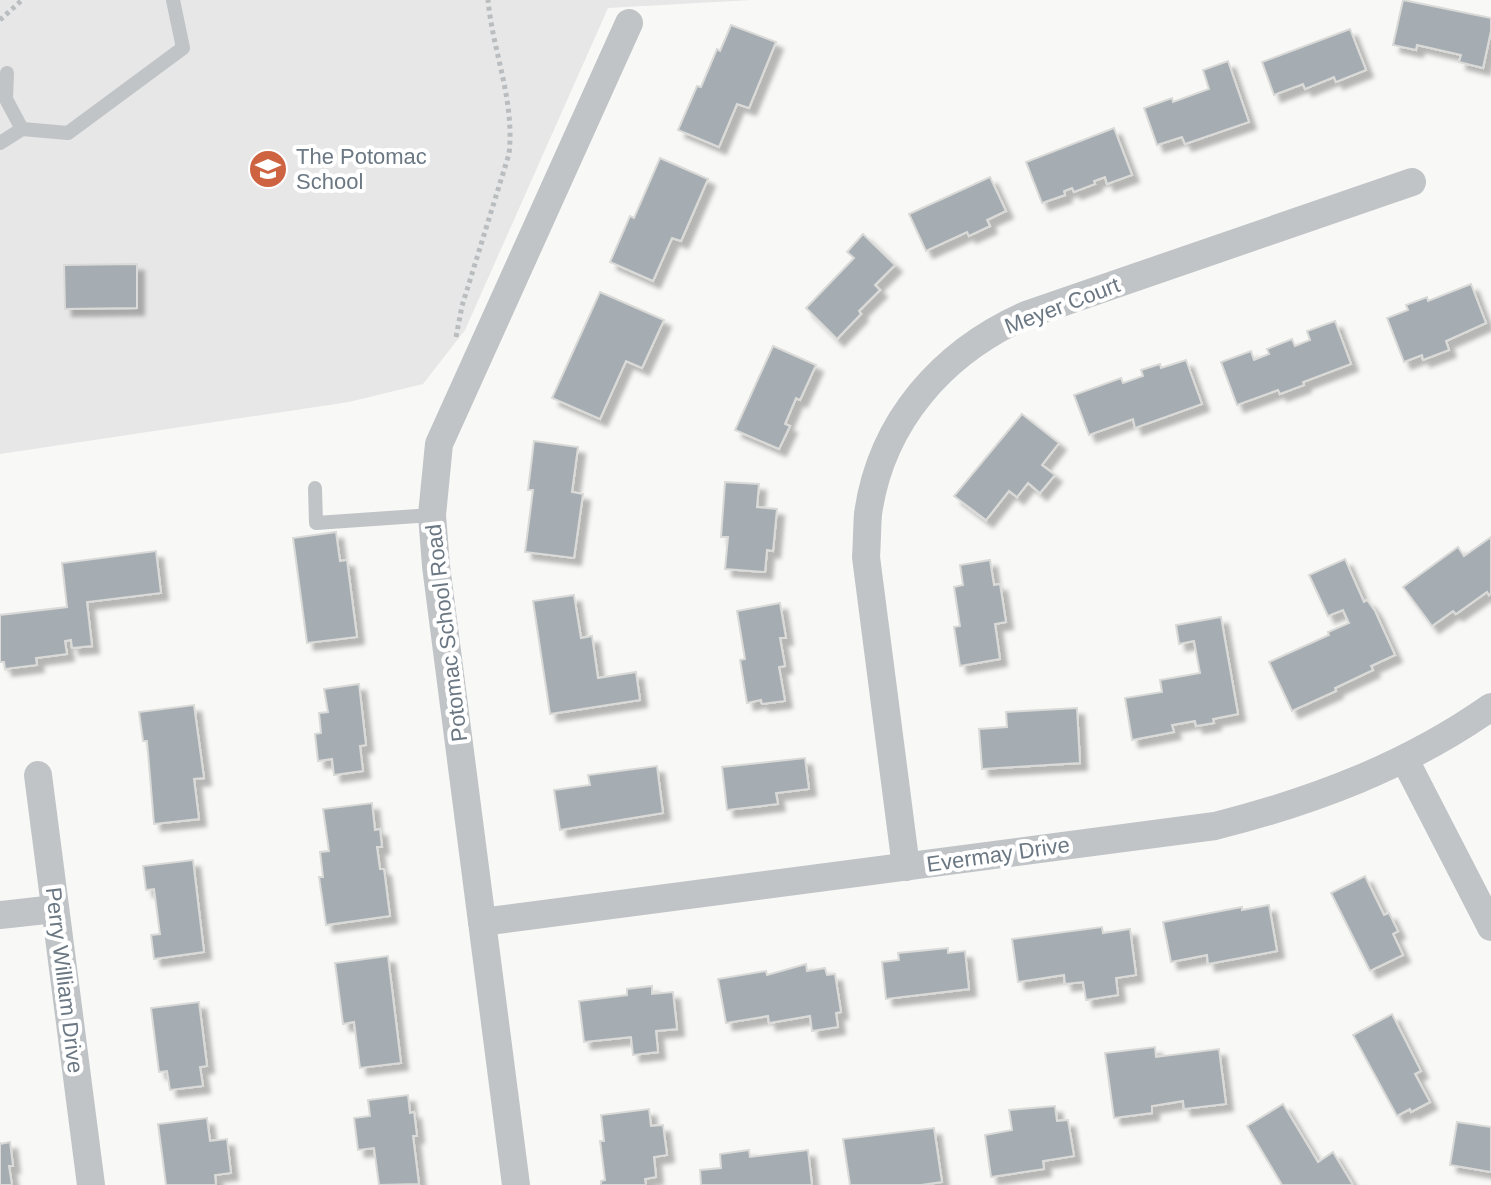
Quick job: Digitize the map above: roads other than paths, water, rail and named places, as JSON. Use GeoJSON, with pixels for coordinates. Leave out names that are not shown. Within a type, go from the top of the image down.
{"type":"FeatureCollection","features":[{"type":"Feature","properties":{"kind":"street","name":"Potomac School Road"},"geometry":{"type":"LineString","coordinates":[[516,1185],[432,515],[439,444],[629,23]]}},
{"type":"Feature","properties":{"kind":"street","name":"Meyer Court"},"geometry":{"type":"LineString","coordinates":[[906,867],[866,557],[868,514],[878,473],[892,438],[912,403],[957,355],[1001,326],[1412,182]]}},
{"type":"Feature","properties":{"kind":"street","name":"Evermay Drive"},"geometry":{"type":"LineString","coordinates":[[482,922],[1215,826],[1343,788],[1405,760],[1491,707]]}},
{"type":"Feature","properties":{"kind":"street"},"geometry":{"type":"LineString","coordinates":[[1405,760],[1491,927]]}},
{"type":"Feature","properties":{"kind":"street","name":"Perry William Drive"},"geometry":{"type":"LineString","coordinates":[[38,775],[91,1185]]}},
{"type":"Feature","properties":{"kind":"street"},"geometry":{"type":"LineString","coordinates":[[0,915],[55,909]]}},
{"type":"Feature","properties":{"kind":"lane"},"geometry":{"type":"LineString","coordinates":[[0,143],[22,129],[68,133],[183,48],[173,0]]}},
{"type":"Feature","properties":{"kind":"lane"},"geometry":{"type":"LineString","coordinates":[[7,73],[6,99],[22,129]]}},
{"type":"Feature","properties":{"kind":"lane"},"geometry":{"type":"LineString","coordinates":[[315,488],[316,523],[432,515]]}},
{"type":"Feature","properties":{"kind":"place","name":"The Potomac School"},"geometry":{"type":"Point","coordinates":[268,169]}}]}
